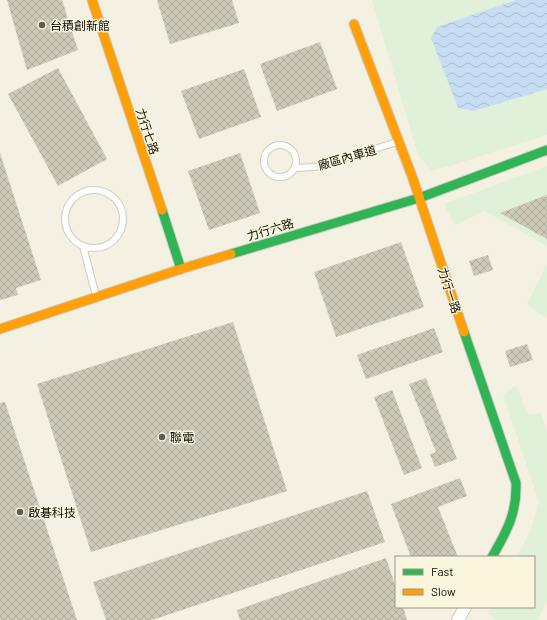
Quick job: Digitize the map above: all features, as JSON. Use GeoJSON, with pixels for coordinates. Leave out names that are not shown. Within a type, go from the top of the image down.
{"type":"FeatureCollection","features":[{"type":"Feature","properties":{"kind":"street","name":"力行七路"},"geometry":{"type":"LineString","coordinates":[[92,0],[181,269]]}},
{"type":"Feature","properties":{"kind":"street","name":"力行一路"},"geometry":{"type":"LineString","coordinates":[[354,24],[419,198],[483,390],[516,483],[517,498],[513,520],[493,556]]}},
{"type":"Feature","properties":{"kind":"street","name":"力行六路"},"geometry":{"type":"LineString","coordinates":[[0,330],[181,269],[400,202],[419,198],[547,150]]}},
{"type":"Feature","properties":{"kind":"street"},"geometry":{"type":"LineString","coordinates":[[458,620],[464,608]]}},
{"type":"Feature","properties":{"kind":"lane","name":"廠區內車道"},"geometry":{"type":"LineString","coordinates":[[295,168],[297,162],[295,154],[290,147],[282,144],[273,146],[266,151],[264,160],[265,168],[271,174],[279,178],[287,176],[295,168],[315,167],[389,146],[398,142]]}},
{"type":"Feature","properties":{"kind":"lane"},"geometry":{"type":"LineString","coordinates":[[83,246],[97,248],[110,244],[122,229],[124,220],[120,206],[111,195],[103,191],[94,189],[84,191],[75,196],[68,204],[65,213],[65,223],[68,233],[74,241],[83,246],[97,297]]}},
{"type":"Feature","properties":{"kind":"green space"},"geometry":{"type":"Polygon","coordinates":[[[372,0],[547,0],[547,135],[450,166],[431,170],[418,155],[372,0]]]}},
{"type":"Feature","properties":{"kind":"green space"},"geometry":{"type":"Polygon","coordinates":[[[547,166],[547,246],[485,211],[455,225],[444,204],[547,166]]]}},
{"type":"Feature","properties":{"kind":"green space"},"geometry":{"type":"Polygon","coordinates":[[[547,264],[547,314],[545,318],[527,304],[547,264]]]}},
{"type":"Feature","properties":{"kind":"green space"},"geometry":{"type":"Polygon","coordinates":[[[516,385],[528,415],[541,413],[547,432],[547,601],[538,620],[496,620],[488,613],[490,608],[535,608],[535,556],[518,556],[530,532],[539,502],[503,395],[516,385]]]}},
{"type":"Feature","properties":{"kind":"water"},"geometry":{"type":"Polygon","coordinates":[[[516,0],[547,0],[547,89],[473,111],[458,108],[431,38],[437,27],[516,0]]]}},
{"type":"Feature","properties":{"kind":"building","name":"台積創新館"},"geometry":{"type":"Polygon","coordinates":[[[7,0],[62,0],[78,50],[27,70],[7,0]]]}},
{"type":"Feature","properties":{"kind":"building"},"geometry":{"type":"Polygon","coordinates":[[[157,0],[232,0],[239,23],[170,44],[157,0]]]}},
{"type":"Feature","properties":{"kind":"building"},"geometry":{"type":"Polygon","coordinates":[[[320,42],[337,89],[277,111],[260,64],[320,42]]]}},
{"type":"Feature","properties":{"kind":"building"},"geometry":{"type":"Polygon","coordinates":[[[58,68],[107,159],[58,186],[8,94],[58,68]]]}},
{"type":"Feature","properties":{"kind":"building"},"geometry":{"type":"Polygon","coordinates":[[[244,69],[261,117],[199,139],[181,91],[244,69]]]}},
{"type":"Feature","properties":{"kind":"building"},"geometry":{"type":"Polygon","coordinates":[[[0,153],[41,280],[16,288],[18,295],[0,300],[0,153]]]}},
{"type":"Feature","properties":{"kind":"building"},"geometry":{"type":"Polygon","coordinates":[[[240,153],[260,213],[209,230],[188,171],[240,153]]]}},
{"type":"Feature","properties":{"kind":"building"},"geometry":{"type":"Polygon","coordinates":[[[547,195],[547,239],[500,213],[547,195]]]}},
{"type":"Feature","properties":{"kind":"building"},"geometry":{"type":"Polygon","coordinates":[[[401,242],[424,307],[336,337],[314,272],[401,242]]]}},
{"type":"Feature","properties":{"kind":"building"},"geometry":{"type":"Polygon","coordinates":[[[488,255],[493,270],[474,276],[469,261],[488,255]]]}},
{"type":"Feature","properties":{"kind":"building","name":"聯電"},"geometry":{"type":"Polygon","coordinates":[[[233,322],[287,491],[91,552],[37,384],[233,322]]]}},
{"type":"Feature","properties":{"kind":"building"},"geometry":{"type":"Polygon","coordinates":[[[434,328],[443,352],[366,379],[357,355],[434,328]]]}},
{"type":"Feature","properties":{"kind":"building"},"geometry":{"type":"Polygon","coordinates":[[[527,344],[533,360],[510,367],[505,351],[527,344]]]}},
{"type":"Feature","properties":{"kind":"building"},"geometry":{"type":"Polygon","coordinates":[[[426,378],[457,459],[435,467],[430,454],[436,452],[409,384],[426,378]]]}},
{"type":"Feature","properties":{"kind":"building"},"geometry":{"type":"Polygon","coordinates":[[[392,390],[422,468],[404,475],[374,397],[392,390]]]}},
{"type":"Feature","properties":{"kind":"building","name":"啟碁科技"},"geometry":{"type":"Polygon","coordinates":[[[5,402],[77,620],[0,620],[0,403],[5,402]]]}},
{"type":"Feature","properties":{"kind":"building"},"geometry":{"type":"Polygon","coordinates":[[[460,478],[467,496],[438,507],[458,556],[411,556],[391,504],[460,478]]]}},
{"type":"Feature","properties":{"kind":"building"},"geometry":{"type":"Polygon","coordinates":[[[367,491],[385,542],[152,620],[106,620],[93,582],[367,491]]]}},
{"type":"Feature","properties":{"kind":"building"},"geometry":{"type":"Polygon","coordinates":[[[386,558],[395,585],[395,608],[403,608],[407,620],[240,620],[237,610],[386,558]]]}},
{"type":"Feature","properties":{"kind":"traffic: fast"},"geometry":{"type":"LineString","coordinates":[[231,254],[419,198],[547,150]]}},
{"type":"Feature","properties":{"kind":"traffic: fast"},"geometry":{"type":"LineString","coordinates":[[162,210],[181,269]]}},
{"type":"Feature","properties":{"kind":"traffic: fast"},"geometry":{"type":"LineString","coordinates":[[464,332],[516,483],[513,513],[502,539],[493,556]]}},
{"type":"Feature","properties":{"kind":"traffic: slow"},"geometry":{"type":"LineString","coordinates":[[92,0],[162,210]]}},
{"type":"Feature","properties":{"kind":"traffic: slow"},"geometry":{"type":"LineString","coordinates":[[354,24],[412,176],[464,332]]}},
{"type":"Feature","properties":{"kind":"traffic: slow"},"geometry":{"type":"LineString","coordinates":[[0,329],[231,254]]}},
{"type":"Feature","properties":{"kind":"place","name":"台積創新館"},"geometry":{"type":"Point","coordinates":[42,25]}},
{"type":"Feature","properties":{"kind":"place","name":"聯電"},"geometry":{"type":"Point","coordinates":[162,437]}},
{"type":"Feature","properties":{"kind":"place","name":"啟碁科技"},"geometry":{"type":"Point","coordinates":[20,512]}}]}
